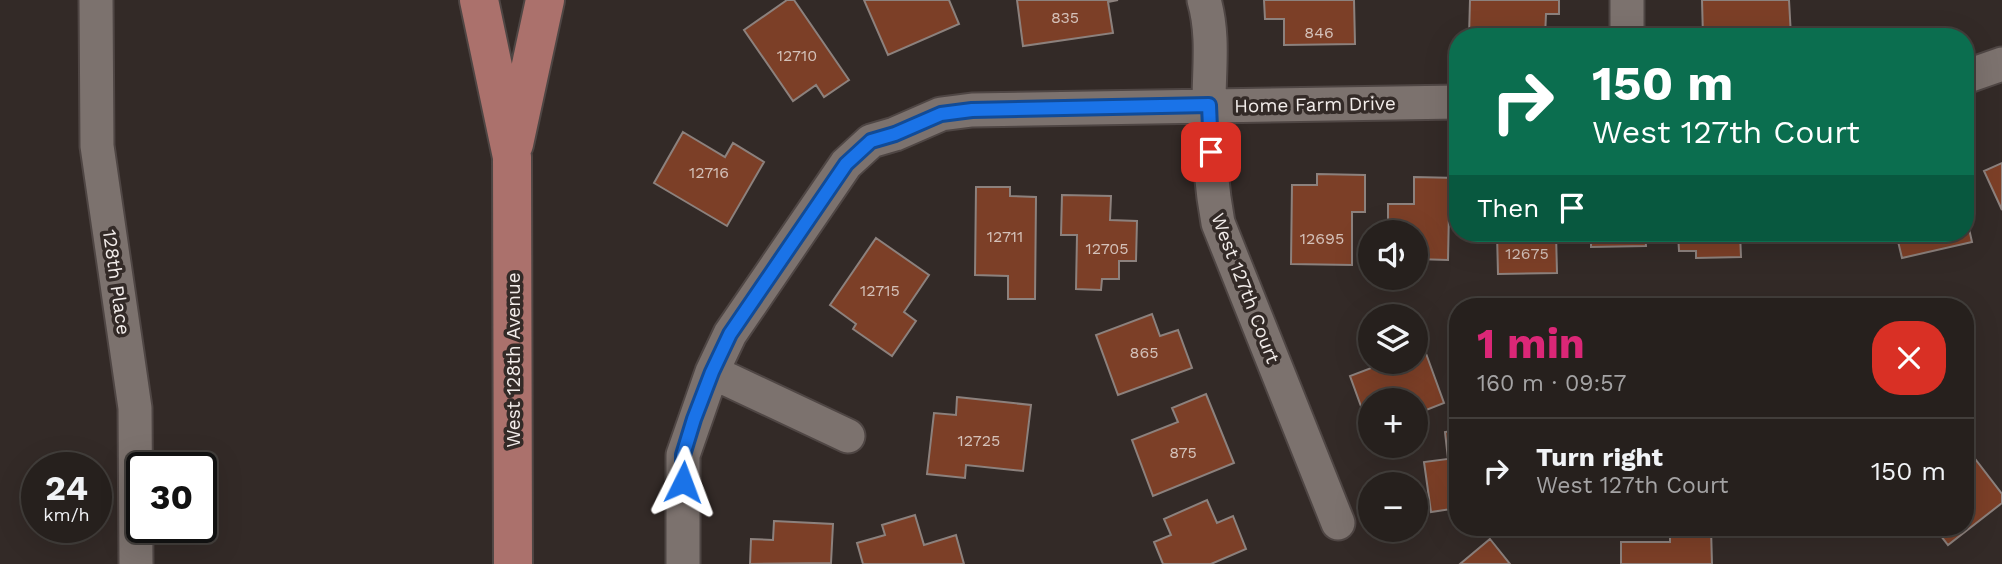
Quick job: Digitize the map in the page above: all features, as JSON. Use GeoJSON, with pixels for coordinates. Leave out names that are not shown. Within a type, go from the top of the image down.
{"type":"FeatureCollection","features":[{"type":"Feature","properties":{"kind":"main road","name":"West 128th Avenue"},"geometry":{"type":"LineString","coordinates":[[479,0],[512,157],[513,564]]}},
{"type":"Feature","properties":{"kind":"main road","name":"West 128th Avenue"},"geometry":{"type":"LineString","coordinates":[[512,157],[545,0]]}},
{"type":"Feature","properties":{"kind":"street","name":"128th Place"},"geometry":{"type":"LineString","coordinates":[[96,0],[97,146],[135,408],[136,564]]}},
{"type":"Feature","properties":{"kind":"street","name":"West 127th Court"},"geometry":{"type":"LineString","coordinates":[[1204,0],[1211,41],[1209,105],[1213,198],[1218,223],[1338,523]]}},
{"type":"Feature","properties":{"kind":"street"},"geometry":{"type":"LineString","coordinates":[[1627,0],[1627,28]]}},
{"type":"Feature","properties":{"kind":"street"},"geometry":{"type":"LineString","coordinates":[[1974,74],[2002,64]]}},
{"type":"Feature","properties":{"kind":"street","name":"Home Farm Drive"},"geometry":{"type":"LineString","coordinates":[[683,564],[683,455],[712,372],[730,334],[846,164],[871,141],[895,134],[941,114],[972,110],[1449,102]]}},
{"type":"Feature","properties":{"kind":"street"},"geometry":{"type":"LineString","coordinates":[[712,372],[848,436]]}},
{"type":"Feature","properties":{"kind":"building"},"geometry":{"type":"Polygon","coordinates":[[[787,0],[794,0],[849,80],[824,97],[816,85],[793,101],[744,30],[787,0]]]}},
{"type":"Feature","properties":{"kind":"building"},"geometry":{"type":"Polygon","coordinates":[[[864,0],[949,0],[959,24],[888,55],[864,0]]]}},
{"type":"Feature","properties":{"kind":"building"},"geometry":{"type":"Polygon","coordinates":[[[1017,0],[1118,0],[1108,2],[1113,33],[1023,46],[1017,0]]]}},
{"type":"Feature","properties":{"kind":"building"},"geometry":{"type":"Polygon","coordinates":[[[1264,0],[1354,0],[1355,44],[1284,45],[1284,19],[1265,19],[1264,0]]]}},
{"type":"Feature","properties":{"kind":"building"},"geometry":{"type":"Polygon","coordinates":[[[1470,0],[1559,0],[1559,14],[1546,14],[1545,28],[1469,28],[1470,0]]]}},
{"type":"Feature","properties":{"kind":"building"},"geometry":{"type":"Polygon","coordinates":[[[1702,0],[1789,0],[1791,28],[1703,28],[1702,0]]]}},
{"type":"Feature","properties":{"kind":"building"},"geometry":{"type":"Polygon","coordinates":[[[683,132],[725,157],[733,143],[764,162],[727,226],[654,183],[683,132]]]}},
{"type":"Feature","properties":{"kind":"building"},"geometry":{"type":"Polygon","coordinates":[[[2002,163],[2002,210],[1984,171],[2002,163]]]}},
{"type":"Feature","properties":{"kind":"building"},"geometry":{"type":"Polygon","coordinates":[[[1317,174],[1365,175],[1365,212],[1352,212],[1352,265],[1291,264],[1292,185],[1317,185],[1317,174]]]}},
{"type":"Feature","properties":{"kind":"building"},"geometry":{"type":"Polygon","coordinates":[[[1414,177],[1449,178],[1448,260],[1428,259],[1428,220],[1388,220],[1388,204],[1414,204],[1414,177]]]}},
{"type":"Feature","properties":{"kind":"building"},"geometry":{"type":"Polygon","coordinates":[[[976,187],[1010,187],[1010,196],[1036,197],[1035,299],[1008,299],[1008,276],[975,275],[976,187]]]}},
{"type":"Feature","properties":{"kind":"building"},"geometry":{"type":"Polygon","coordinates":[[[1062,195],[1111,196],[1110,220],[1137,221],[1136,261],[1119,261],[1119,279],[1102,279],[1101,290],[1076,289],[1077,235],[1061,235],[1062,195]]]}},
{"type":"Feature","properties":{"kind":"building"},"geometry":{"type":"Polygon","coordinates":[[[876,238],[929,275],[904,312],[916,321],[892,356],[853,329],[856,324],[830,305],[876,238]]]}},
{"type":"Feature","properties":{"kind":"building"},"geometry":{"type":"Polygon","coordinates":[[[1497,242],[1556,242],[1557,273],[1498,274],[1497,242]]]}},
{"type":"Feature","properties":{"kind":"building"},"geometry":{"type":"Polygon","coordinates":[[[1591,242],[1646,242],[1646,246],[1591,247],[1591,242]]]}},
{"type":"Feature","properties":{"kind":"building"},"geometry":{"type":"Polygon","coordinates":[[[1678,242],[1740,242],[1741,257],[1696,258],[1696,251],[1679,251],[1678,242]]]}},
{"type":"Feature","properties":{"kind":"building"},"geometry":{"type":"Polygon","coordinates":[[[1898,242],[1972,242],[1902,258],[1898,242]]]}},
{"type":"Feature","properties":{"kind":"building"},"geometry":{"type":"Polygon","coordinates":[[[1152,314],[1160,336],[1178,330],[1192,368],[1118,395],[1096,335],[1152,314]]]}},
{"type":"Feature","properties":{"kind":"building"},"geometry":{"type":"Polygon","coordinates":[[[1428,359],[1444,403],[1428,409],[1428,388],[1358,388],[1358,398],[1350,376],[1358,373],[1428,374],[1428,359]]]}},
{"type":"Feature","properties":{"kind":"building"},"geometry":{"type":"Polygon","coordinates":[[[1206,394],[1234,463],[1153,496],[1132,440],[1178,422],[1172,408],[1206,394]]]}},
{"type":"Feature","properties":{"kind":"building"},"geometry":{"type":"Polygon","coordinates":[[[957,397],[1031,405],[1023,471],[966,465],[965,478],[927,474],[934,413],[956,415],[957,397]]]}},
{"type":"Feature","properties":{"kind":"building"},"geometry":{"type":"Polygon","coordinates":[[[1449,431],[1449,509],[1431,512],[1428,472],[1425,472],[1424,462],[1448,459],[1445,432],[1449,431]]]}},
{"type":"Feature","properties":{"kind":"building"},"geometry":{"type":"Polygon","coordinates":[[[1974,457],[2002,494],[2002,503],[1974,525],[1974,457]]]}},
{"type":"Feature","properties":{"kind":"building"},"geometry":{"type":"Polygon","coordinates":[[[1207,500],[1217,523],[1233,516],[1246,549],[1211,564],[1163,564],[1154,542],[1171,535],[1164,519],[1207,500]]]}},
{"type":"Feature","properties":{"kind":"building"},"geometry":{"type":"Polygon","coordinates":[[[915,515],[924,545],[956,535],[964,564],[863,564],[857,543],[885,535],[882,525],[915,515]]]}},
{"type":"Feature","properties":{"kind":"building"},"geometry":{"type":"Polygon","coordinates":[[[774,521],[833,524],[831,563],[750,564],[751,539],[773,540],[774,521]]]}},
{"type":"Feature","properties":{"kind":"building"},"geometry":{"type":"Polygon","coordinates":[[[1670,536],[1711,536],[1712,564],[1621,564],[1621,542],[1670,542],[1670,536]]]}},
{"type":"Feature","properties":{"kind":"building"},"geometry":{"type":"Polygon","coordinates":[[[1941,536],[1960,536],[1948,545],[1941,536]]]}},
{"type":"Feature","properties":{"kind":"building"},"geometry":{"type":"Polygon","coordinates":[[[1490,539],[1510,564],[1460,564],[1490,539]]]}},
{"type":"Feature","properties":{"kind":"route"},"geometry":{"type":"LineString","coordinates":[[683,482],[683,455],[694,419],[730,334],[846,164],[871,141],[895,134],[941,114],[972,110],[1209,105],[1211,152]]}}]}
